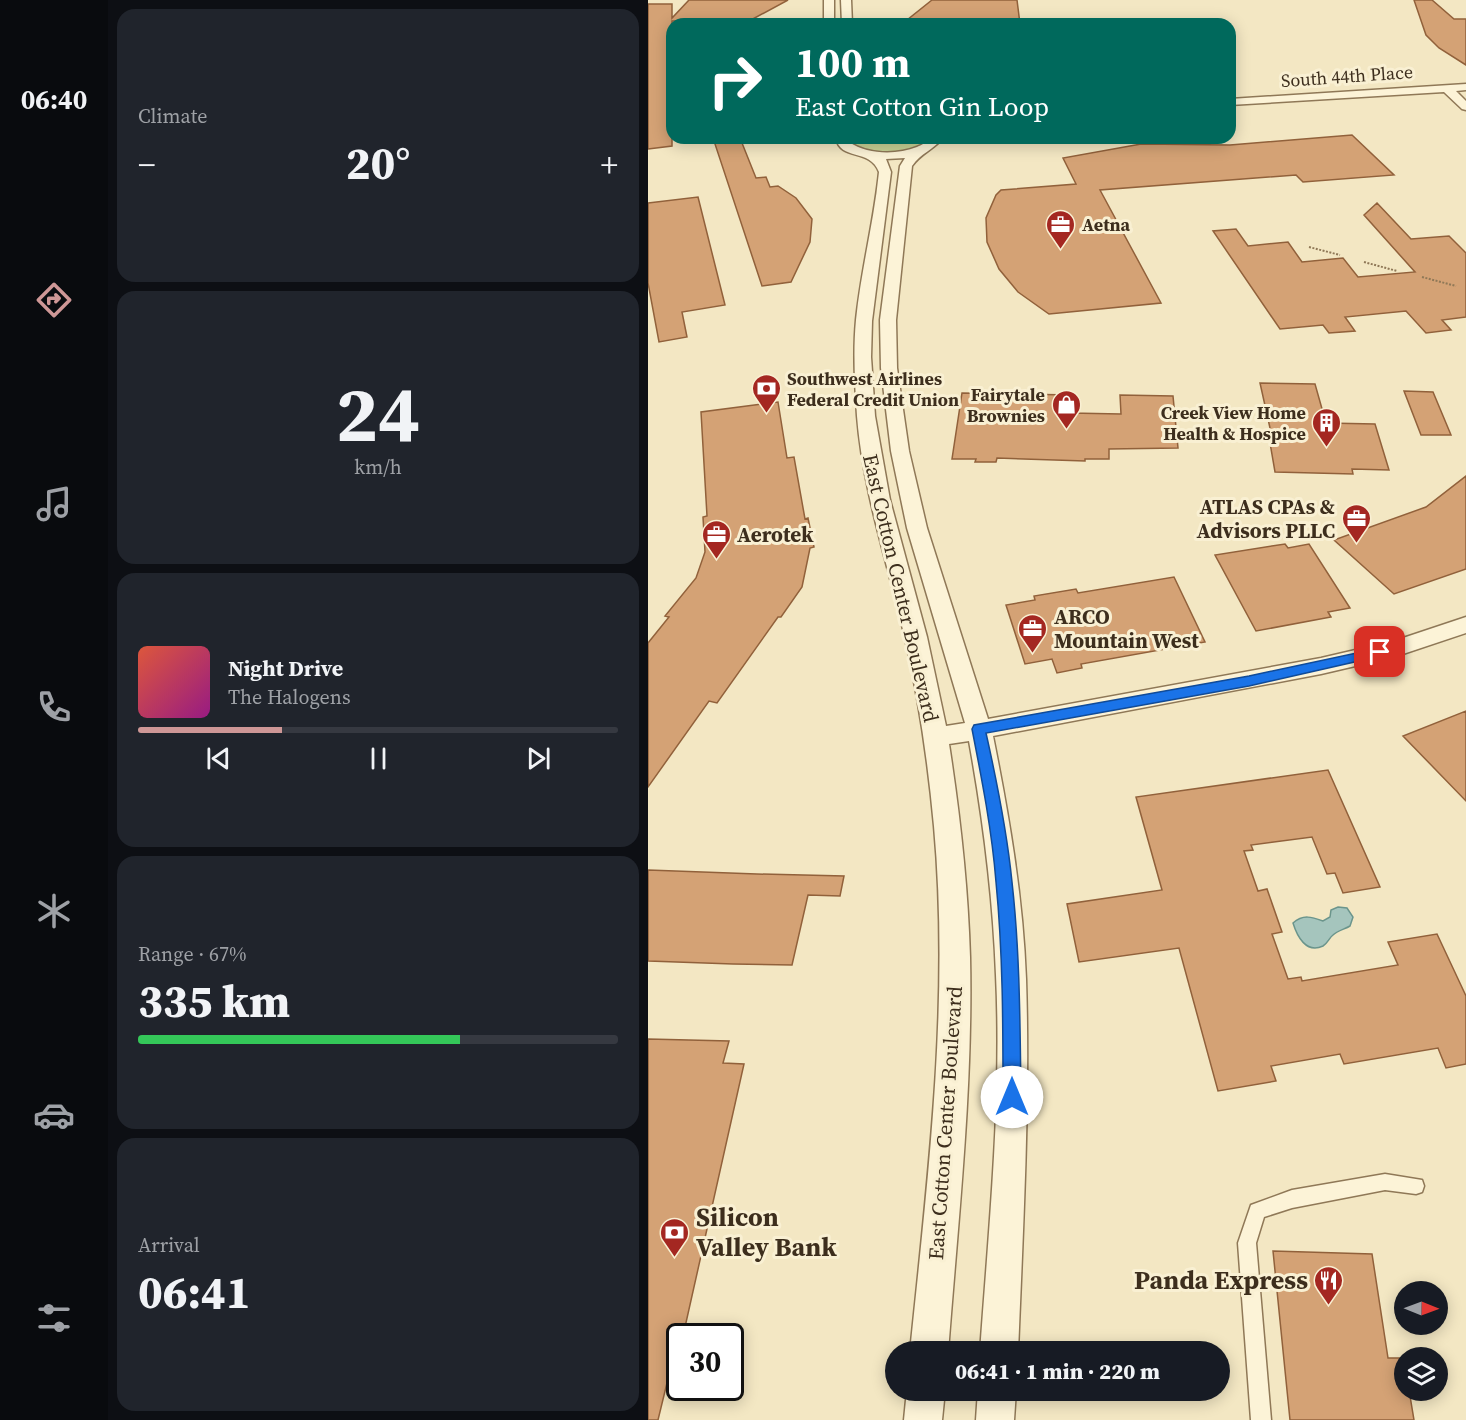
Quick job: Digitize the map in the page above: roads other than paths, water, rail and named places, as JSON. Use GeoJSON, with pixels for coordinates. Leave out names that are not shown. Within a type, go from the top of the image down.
{"type":"FeatureCollection","features":[{"type":"Feature","properties":{"kind":"street"},"geometry":{"type":"LineString","coordinates":[[829,0],[829,18]]}},
{"type":"Feature","properties":{"kind":"street"},"geometry":{"type":"LineString","coordinates":[[846,0],[847,18]]}},
{"type":"Feature","properties":{"kind":"street","name":"South 44th Place"},"geometry":{"type":"LineString","coordinates":[[1236,102],[1466,87]]}},
{"type":"Feature","properties":{"kind":"street"},"geometry":{"type":"LineString","coordinates":[[1446,88],[1466,107]]}},
{"type":"Feature","properties":{"kind":"street","name":"East Cotton Center Boulevard"},"geometry":{"type":"LineString","coordinates":[[845,144],[846,147],[871,154],[893,155],[928,144]]}},
{"type":"Feature","properties":{"kind":"street","name":"East Cotton Center Boulevard"},"geometry":{"type":"LineString","coordinates":[[932,144],[906,166],[888,343],[900,451],[917,528],[979,729],[993,803],[1004,882],[1011,977],[1012,1117],[1000,1341]]}},
{"type":"Feature","properties":{"kind":"street","name":"East Cotton Center Boulevard"},"geometry":{"type":"LineString","coordinates":[[871,154],[878,158],[885,168],[864,321],[863,368],[867,427],[880,504],[917,639],[947,827],[952,888],[955,1001],[952,1084],[930,1341]]}},
{"type":"Feature","properties":{"kind":"street"},"geometry":{"type":"LineString","coordinates":[[882,199],[890,213],[885,243],[887,248],[896,253]]}},
{"type":"Feature","properties":{"kind":"street"},"geometry":{"type":"LineString","coordinates":[[934,738],[1331,664],[1426,641],[1466,626]]}},
{"type":"Feature","properties":{"kind":"street"},"geometry":{"type":"LineString","coordinates":[[923,1420],[925,1401]]}},
{"type":"Feature","properties":{"kind":"street"},"geometry":{"type":"LineString","coordinates":[[995,1420],[996,1401]]}},
{"type":"Feature","properties":{"kind":"lane"},"geometry":{"type":"LineString","coordinates":[[1262,1420],[1247,1243],[1257,1211],[1292,1199],[1384,1182],[1416,1186]]}},
{"type":"Feature","properties":{"kind":"water"},"geometry":{"type":"Polygon","coordinates":[[[1338,907],[1347,908],[1353,917],[1350,926],[1332,936],[1323,946],[1312,948],[1307,946],[1293,923],[1304,917],[1323,921],[1330,917],[1331,910],[1338,907]]]}},
{"type":"Feature","properties":{"kind":"place","name":"Aetna"},"geometry":{"type":"Point","coordinates":[1061,250]}},
{"type":"Feature","properties":{"kind":"place","name":"Southwest Airlines Federal Credit Union"},"geometry":{"type":"Point","coordinates":[766,414]}},
{"type":"Feature","properties":{"kind":"place","name":"Fairytale Brownies"},"geometry":{"type":"Point","coordinates":[1066,430]}},
{"type":"Feature","properties":{"kind":"place","name":"Creek View Home Health & Hospice"},"geometry":{"type":"Point","coordinates":[1327,448]}},
{"type":"Feature","properties":{"kind":"place","name":"ATLAS CPAs & Advisors PLLC"},"geometry":{"type":"Point","coordinates":[1356,544]}},
{"type":"Feature","properties":{"kind":"place","name":"Aerotek"},"geometry":{"type":"Point","coordinates":[716,560]}},
{"type":"Feature","properties":{"kind":"place","name":"ARCO Mountain West"},"geometry":{"type":"Point","coordinates":[1033,654]}},
{"type":"Feature","properties":{"kind":"place","name":"Silicon Valley Bank"},"geometry":{"type":"Point","coordinates":[675,1258]}},
{"type":"Feature","properties":{"kind":"place","name":"Panda Express"},"geometry":{"type":"Point","coordinates":[1329,1306]}}]}
